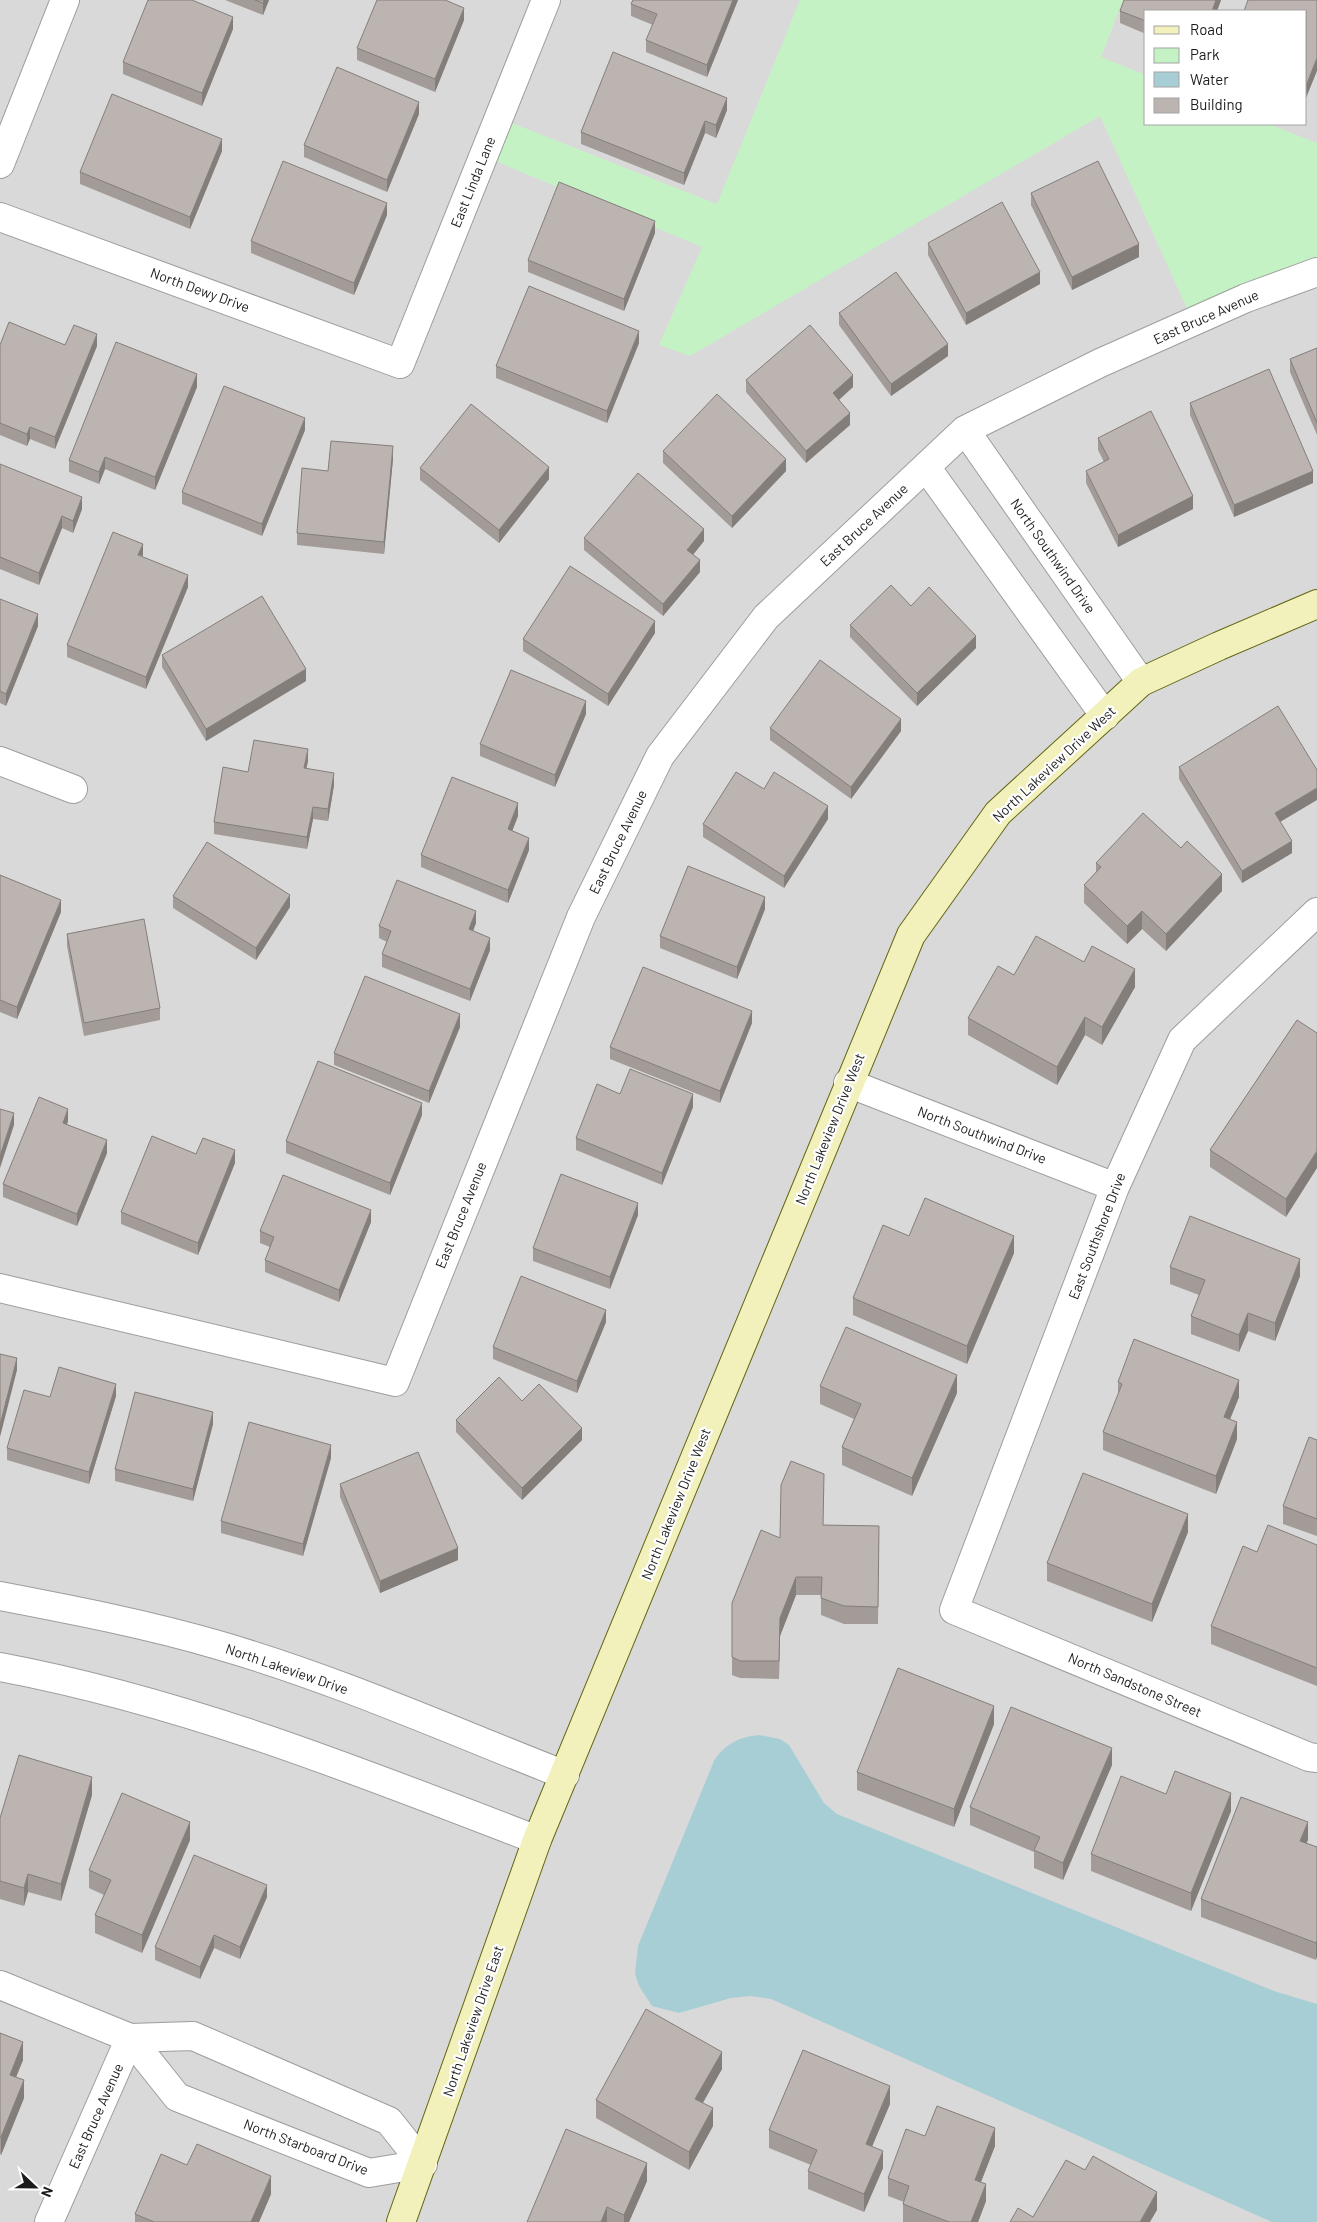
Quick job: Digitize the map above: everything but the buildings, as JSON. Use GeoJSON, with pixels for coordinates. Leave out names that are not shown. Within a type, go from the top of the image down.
{"type":"FeatureCollection","features":[{"type":"Feature","properties":{"kind":"street"},"geometry":{"type":"LineString","coordinates":[[0,164],[65,0]]}},
{"type":"Feature","properties":{"kind":"street","name":"East Linda Lane"},"geometry":{"type":"LineString","coordinates":[[400,364],[546,0]]}},
{"type":"Feature","properties":{"kind":"street","name":"North Dewy Drive"},"geometry":{"type":"LineString","coordinates":[[0,217],[400,364]]}},
{"type":"Feature","properties":{"kind":"street","name":"East Bruce Avenue"},"geometry":{"type":"LineString","coordinates":[[0,1288],[395,1382],[581,917],[660,756],[766,617],[965,430],[1100,363],[1246,298],[1317,272]]}},
{"type":"Feature","properties":{"kind":"street","name":"North Southwind Drive"},"geometry":{"type":"LineString","coordinates":[[965,430],[1142,682]]}},
{"type":"Feature","properties":{"kind":"street"},"geometry":{"type":"LineString","coordinates":[[926,467],[1105,716]]}},
{"type":"Feature","properties":{"kind":"street","name":"North Lakeview Drive West"},"geometry":{"type":"LineString","coordinates":[[542,1830],[848,1083],[911,935],[998,813],[1142,682],[1219,646],[1317,604]]}},
{"type":"Feature","properties":{"kind":"street"},"geometry":{"type":"LineString","coordinates":[[0,761],[74,789]]}},
{"type":"Feature","properties":{"kind":"street","name":"East Southshore Drive"},"geometry":{"type":"LineString","coordinates":[[954,1610],[1115,1187],[1182,1040],[1317,912]]}},
{"type":"Feature","properties":{"kind":"street","name":"North Southwind Drive"},"geometry":{"type":"LineString","coordinates":[[848,1083],[1115,1187]]}},
{"type":"Feature","properties":{"kind":"street","name":"North Lakeview Drive"},"geometry":{"type":"LineString","coordinates":[[0,1596],[106,1617],[235,1650],[328,1682],[564,1775]]}},
{"type":"Feature","properties":{"kind":"street","name":"North Sandstone Street"},"geometry":{"type":"LineString","coordinates":[[954,1610],[1309,1758],[1317,1758]]}},
{"type":"Feature","properties":{"kind":"street"},"geometry":{"type":"LineString","coordinates":[[0,1667],[76,1683],[261,1736],[542,1830]]}},
{"type":"Feature","properties":{"kind":"street","name":"North Lakeview Drive East"},"geometry":{"type":"LineString","coordinates":[[401,2222],[542,1830]]}},
{"type":"Feature","properties":{"kind":"street","name":"North Starboard Drive"},"geometry":{"type":"LineString","coordinates":[[0,1985],[130,2038],[193,2036],[389,2121],[423,2164],[369,2173],[177,2096],[130,2038]]}},
{"type":"Feature","properties":{"kind":"street","name":"East Bruce Avenue"},"geometry":{"type":"LineString","coordinates":[[49,2222],[130,2038]]}},
{"type":"Feature","properties":{"kind":"shaded area"},"geometry":{"type":"Polygon","coordinates":[[[0,0],[1317,0],[1317,2222],[0,2222],[0,0]]]}},
{"type":"Feature","properties":{"kind":"green space"},"geometry":{"type":"Polygon","coordinates":[[[800,0],[1123,0],[1101,57],[1144,74],[1144,125],[1272,125],[1317,143],[1317,274],[1193,322],[1100,116],[690,356],[659,345],[702,247],[483,156],[499,118],[717,204],[800,0]]]}},
{"type":"Feature","properties":{"kind":"water"},"geometry":{"type":"Polygon","coordinates":[[[759,1735],[780,1739],[789,1745],[824,1803],[837,1814],[1274,1991],[1317,2004],[1317,2222],[1272,2222],[771,1999],[751,1996],[731,1998],[679,2013],[652,2006],[639,1986],[635,1974],[638,1946],[714,1761],[733,1742],[759,1735]]]}}]}
